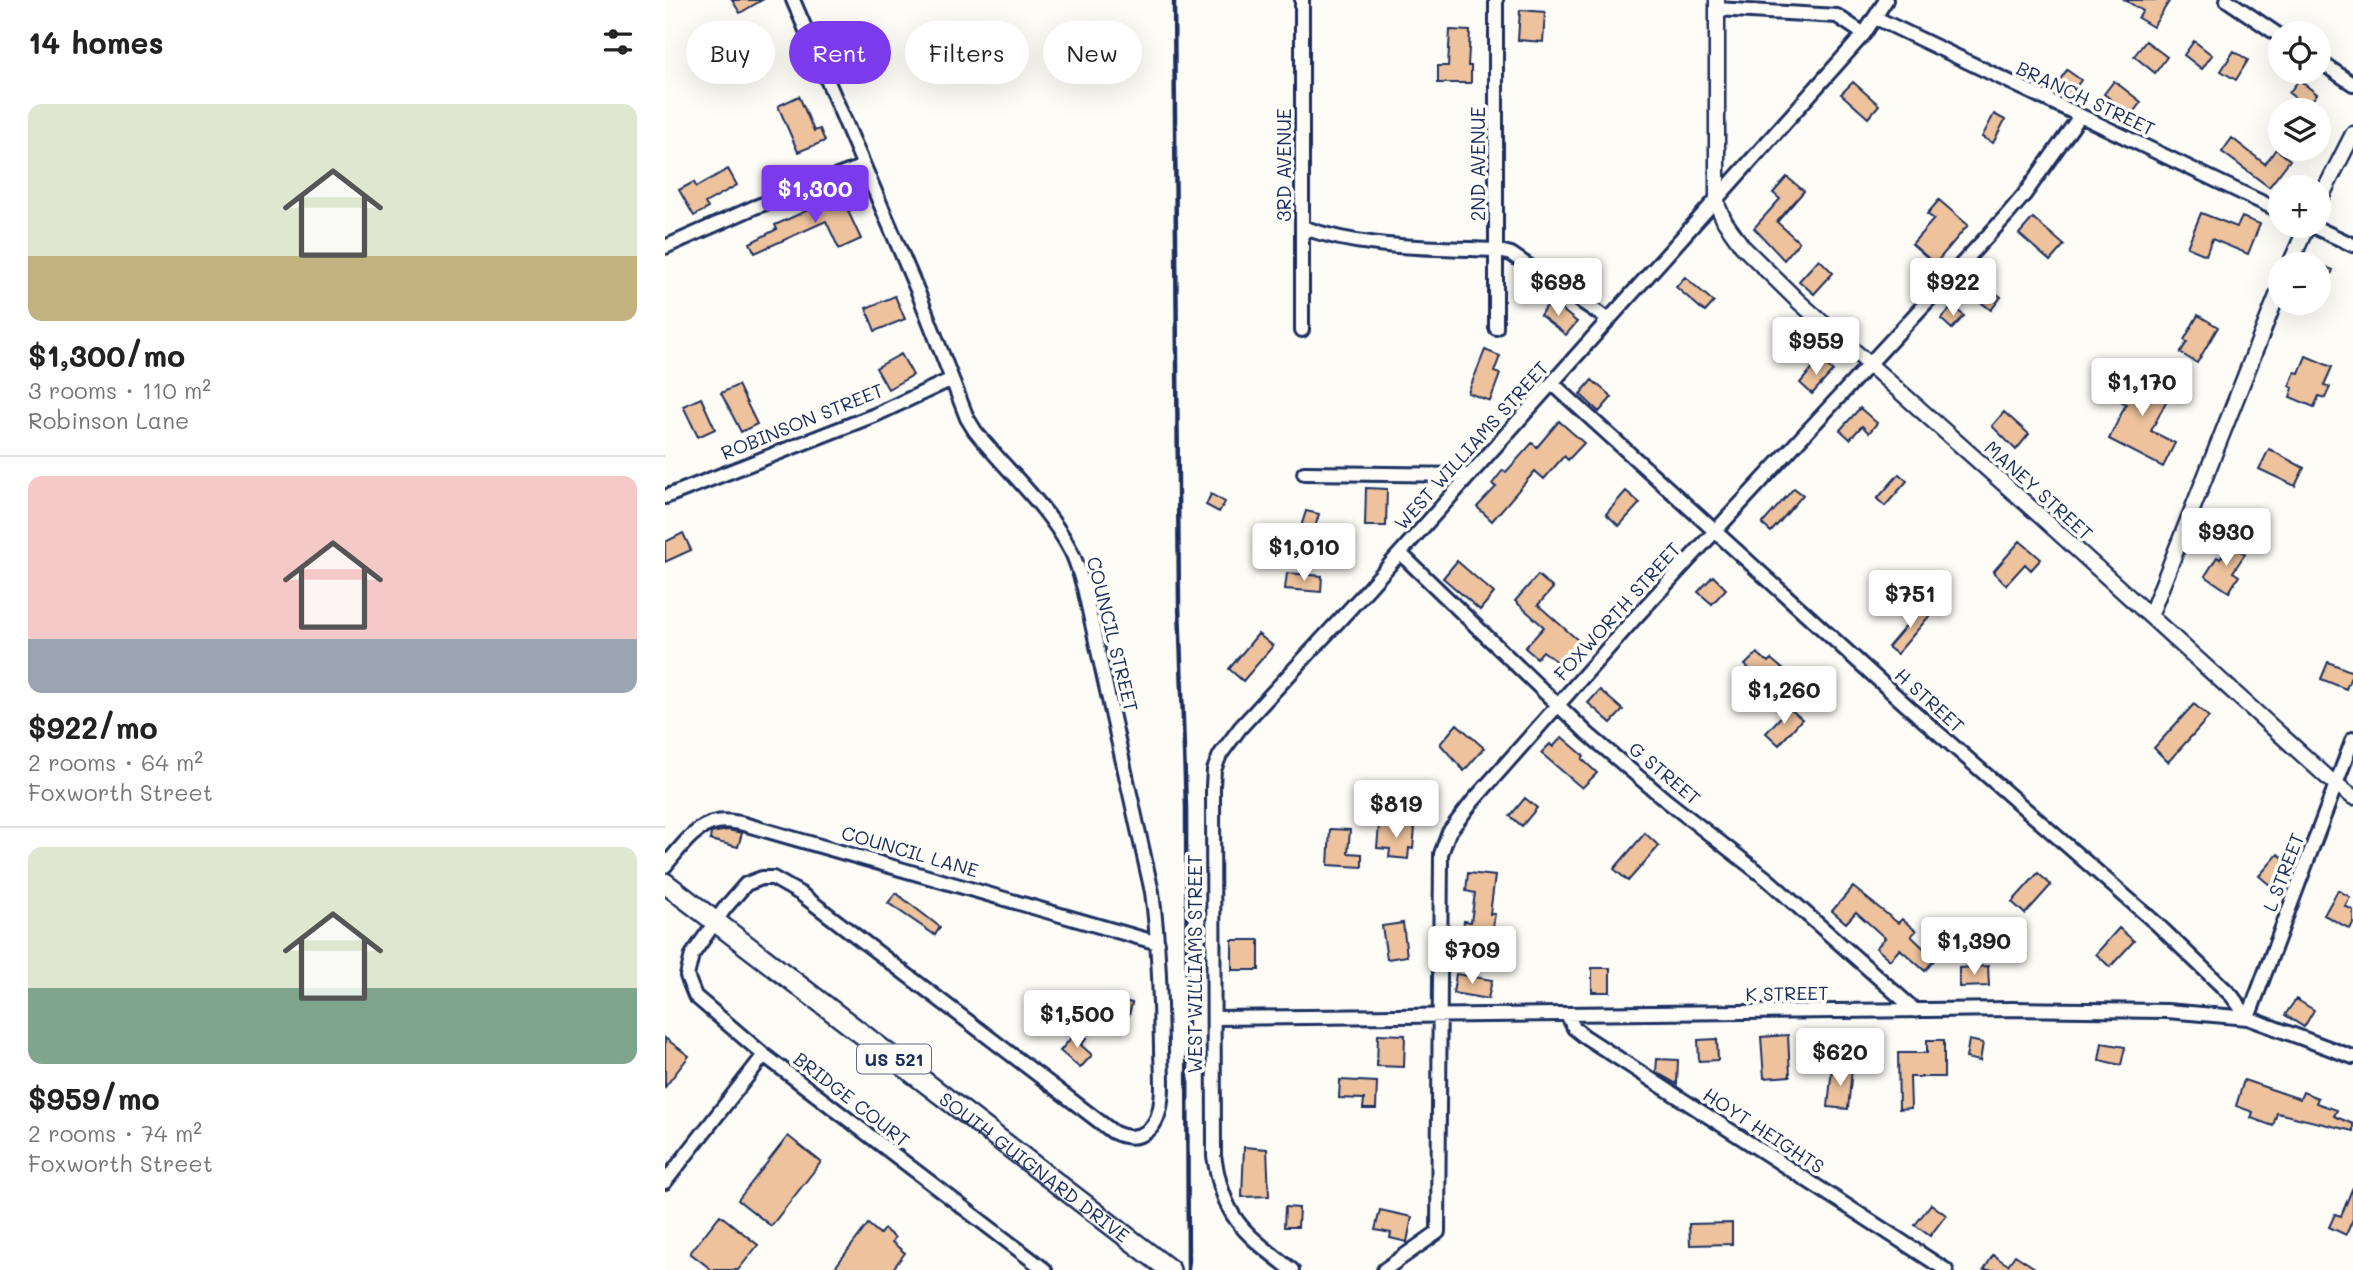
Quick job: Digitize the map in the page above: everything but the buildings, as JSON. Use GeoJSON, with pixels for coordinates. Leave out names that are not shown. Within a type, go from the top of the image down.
{"type":"FeatureCollection","features":[{"type":"Feature","properties":{"kind":"highway","name":"SOUTH GUIGNARD DRIVE"},"geometry":{"type":"LineString","coordinates":[[665,883],[1170,1270]]}},
{"type":"Feature","properties":{"kind":"street","name":"COUNCIL STREET"},"geometry":{"type":"LineString","coordinates":[[764,1055],[703,1004],[690,988],[687,976],[692,955],[746,884],[762,878],[773,878],[783,882],[1113,1132],[1130,1138],[1146,1133],[1157,1119],[1160,1108],[1158,943],[1152,892],[1084,588],[1073,554],[1057,528],[975,431],[793,0]]}},
{"type":"Feature","properties":{"kind":"street","name":"3RD AVENUE"},"geometry":{"type":"LineString","coordinates":[[1302,0],[1302,330]]}},
{"type":"Feature","properties":{"kind":"street","name":"2ND AVENUE"},"geometry":{"type":"LineString","coordinates":[[1496,0],[1496,328]]}},
{"type":"Feature","properties":{"kind":"street","name":"WEST WILLIAMS STREET"},"geometry":{"type":"LineString","coordinates":[[1292,1270],[1241,1228],[1224,1201],[1214,1156],[1213,786],[1214,770],[1220,755],[1240,728],[1864,34],[1886,0]]}},
{"type":"Feature","properties":{"kind":"street"},"geometry":{"type":"LineString","coordinates":[[2227,0],[2268,28]]}},
{"type":"Feature","properties":{"kind":"street"},"geometry":{"type":"LineString","coordinates":[[1717,199],[1717,5],[1837,16],[1864,34]]}},
{"type":"Feature","properties":{"kind":"street","name":"BRANCH STREET"},"geometry":{"type":"LineString","coordinates":[[1876,18],[2268,205]]}},
{"type":"Feature","properties":{"kind":"street"},"geometry":{"type":"LineString","coordinates":[[2331,69],[2353,84]]}},
{"type":"Feature","properties":{"kind":"street","name":"FOXWORTH STREET"},"geometry":{"type":"LineString","coordinates":[[1384,1270],[1438,1232],[1441,854],[1449,832],[1473,801],[1634,619],[2024,195],[2080,116]]}},
{"type":"Feature","properties":{"kind":"street"},"geometry":{"type":"LineString","coordinates":[[2331,177],[2353,134]]}},
{"type":"Feature","properties":{"kind":"street"},"geometry":{"type":"LineString","coordinates":[[665,247],[755,207],[864,166]]}},
{"type":"Feature","properties":{"kind":"street","name":"MANEY STREET"},"geometry":{"type":"LineString","coordinates":[[1717,199],[1725,222],[1742,246],[1798,301],[2353,797]]}},
{"type":"Feature","properties":{"kind":"street"},"geometry":{"type":"LineString","coordinates":[[1302,227],[1327,236],[1368,244],[1496,250],[1511,254],[1609,320]]}},
{"type":"Feature","properties":{"kind":"street"},"geometry":{"type":"LineString","coordinates":[[2331,236],[2353,246]]}},
{"type":"Feature","properties":{"kind":"street"},"geometry":{"type":"LineString","coordinates":[[2150,617],[2269,315]]}},
{"type":"Feature","properties":{"kind":"street","name":"ROBINSON STREET"},"geometry":{"type":"LineString","coordinates":[[665,497],[875,415],[952,379]]}},
{"type":"Feature","properties":{"kind":"street","name":"H STREET"},"geometry":{"type":"LineString","coordinates":[[1552,383],[1905,704],[2157,924],[2232,996],[2248,1018]]}},
{"type":"Feature","properties":{"kind":"street"},"geometry":{"type":"LineString","coordinates":[[1304,473],[1470,475]]}},
{"type":"Feature","properties":{"kind":"street","name":"G STREET"},"geometry":{"type":"LineString","coordinates":[[1400,553],[1588,734],[1667,801],[1767,879],[1916,1011]]}},
{"type":"Feature","properties":{"kind":"street","name":"L STREET"},"geometry":{"type":"LineString","coordinates":[[2248,1018],[2353,739]]}},
{"type":"Feature","properties":{"kind":"street","name":"COUNCIL LANE"},"geometry":{"type":"LineString","coordinates":[[665,866],[704,826],[717,821],[740,822],[1158,943]]}},
{"type":"Feature","properties":{"kind":"street","name":"K STREET"},"geometry":{"type":"LineString","coordinates":[[1214,1018],[2013,1009],[2167,1011],[2248,1018],[2353,1058]]}},
{"type":"Feature","properties":{"kind":"street","name":"HOYT HEIGHTS"},"geometry":{"type":"LineString","coordinates":[[1568,1016],[1574,1028],[1584,1036],[1946,1270]]}},
{"type":"Feature","properties":{"kind":"street","name":"BRIDGE COURT"},"geometry":{"type":"LineString","coordinates":[[665,1182],[764,1055],[1045,1270]]}},
{"type":"Feature","properties":{"kind":"railway"},"geometry":{"type":"LineString","coordinates":[[1174,0],[1179,605],[1186,807],[1188,1270]]}}]}
